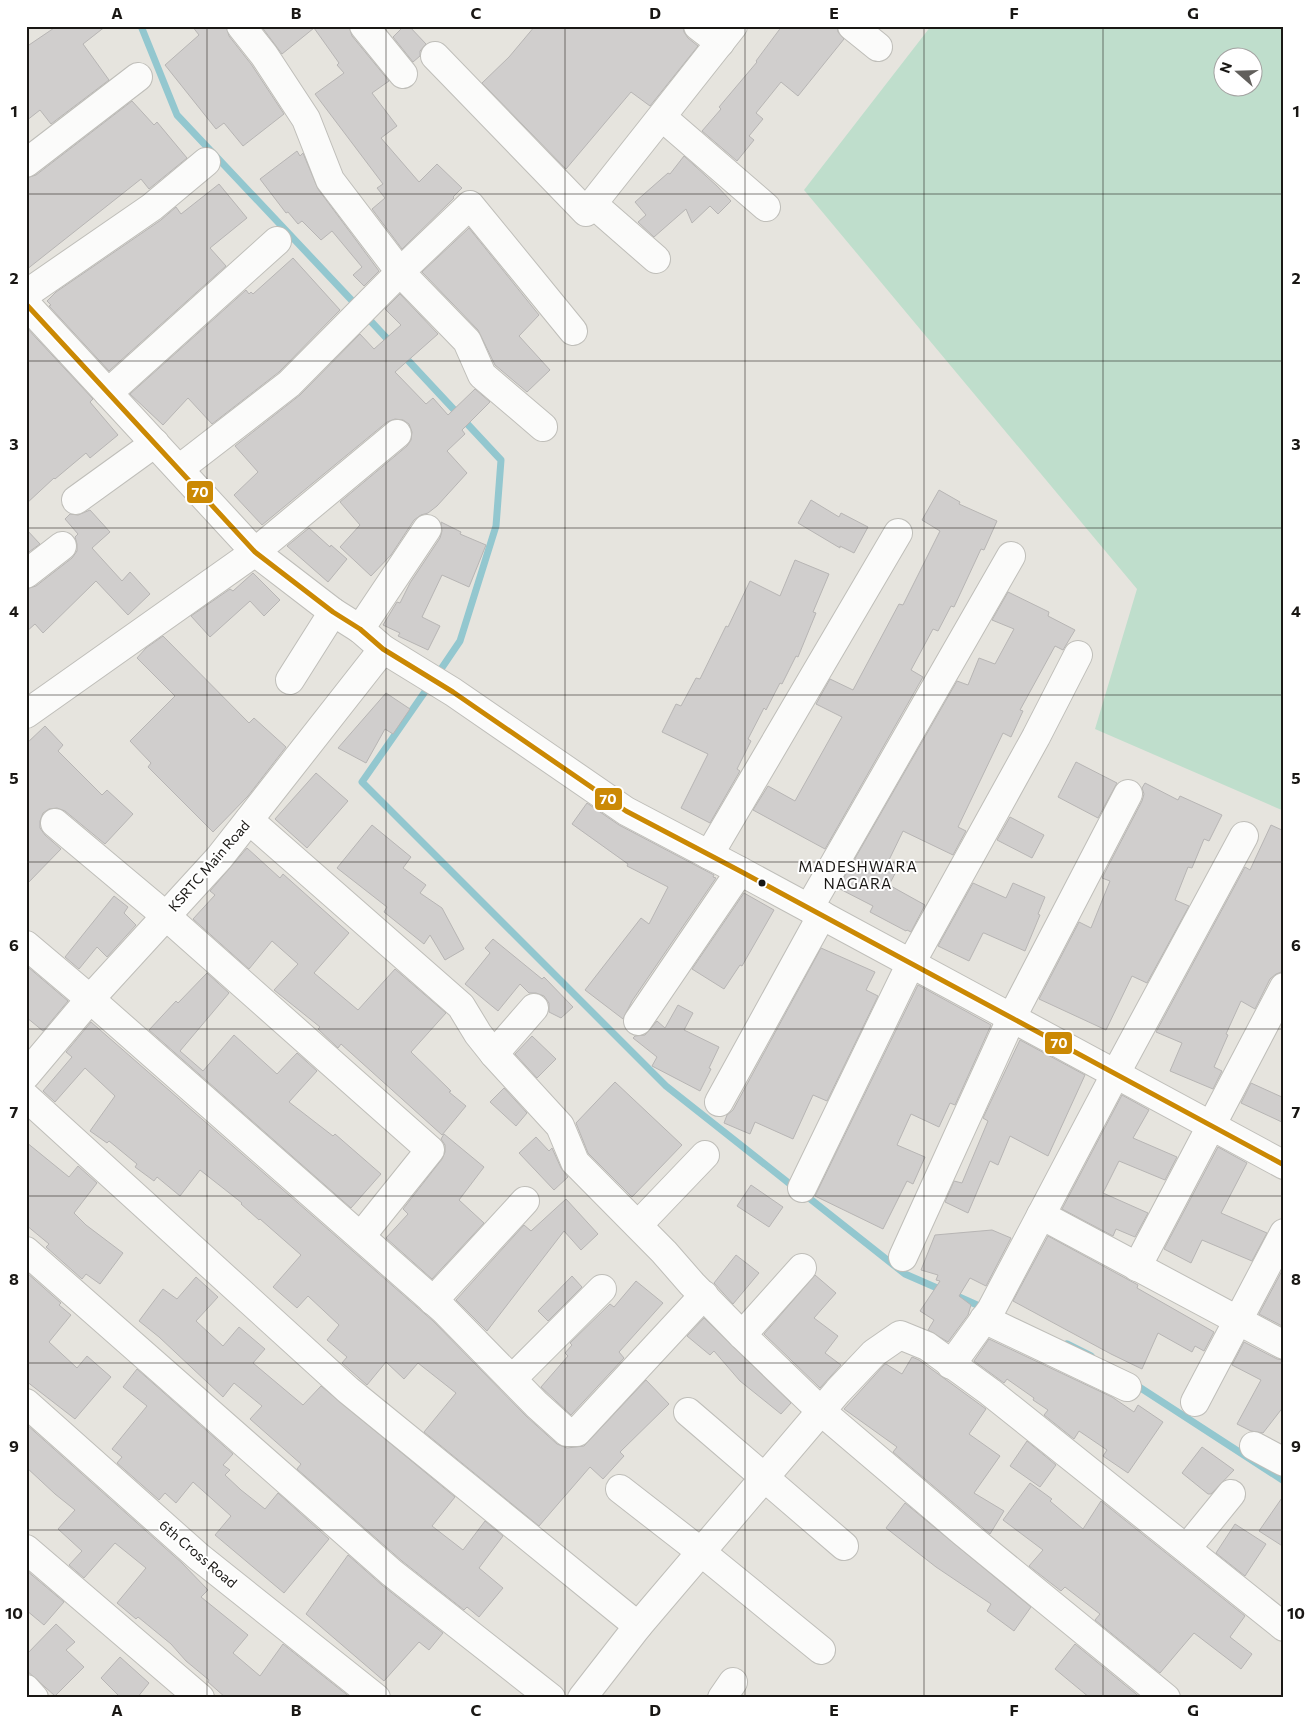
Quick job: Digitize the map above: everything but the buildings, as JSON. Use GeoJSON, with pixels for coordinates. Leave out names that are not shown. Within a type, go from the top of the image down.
{"type":"FeatureCollection","features":[{"type":"Feature","properties":{"kind":"street"},"geometry":{"type":"LineString","coordinates":[[240,26],[264,55],[306,119],[330,180],[400,272],[467,341],[482,375],[543,427]]}},
{"type":"Feature","properties":{"kind":"street"},"geometry":{"type":"LineString","coordinates":[[364,26],[403,74]]}},
{"type":"Feature","properties":{"kind":"street"},"geometry":{"type":"LineString","coordinates":[[435,56],[586,212],[726,35],[698,26]]}},
{"type":"Feature","properties":{"kind":"street"},"geometry":{"type":"LineString","coordinates":[[852,26],[878,47]]}},
{"type":"Feature","properties":{"kind":"street"},"geometry":{"type":"LineString","coordinates":[[26,163],[138,77]]}},
{"type":"Feature","properties":{"kind":"street"},"geometry":{"type":"LineString","coordinates":[[662,117],[766,207]]}},
{"type":"Feature","properties":{"kind":"street"},"geometry":{"type":"LineString","coordinates":[[26,294],[152,207],[206,162]]}},
{"type":"Feature","properties":{"kind":"street"},"geometry":{"type":"LineString","coordinates":[[179,469],[289,384],[470,204],[573,331]]}},
{"type":"Feature","properties":{"kind":"street"},"geometry":{"type":"LineString","coordinates":[[593,204],[656,259]]}},
{"type":"Feature","properties":{"kind":"street"},"geometry":{"type":"LineString","coordinates":[[108,392],[277,241]]}},
{"type":"Feature","properties":{"kind":"street"},"geometry":{"type":"LineString","coordinates":[[26,304],[256,552],[333,612],[360,629],[383,649],[453,692],[626,811],[1284,1165]]}},
{"type":"Feature","properties":{"kind":"street"},"geometry":{"type":"LineString","coordinates":[[26,714],[256,552],[397,434]]}},
{"type":"Feature","properties":{"kind":"street"},"geometry":{"type":"LineString","coordinates":[[76,500],[155,443]]}},
{"type":"Feature","properties":{"kind":"street"},"geometry":{"type":"LineString","coordinates":[[360,629],[427,528]]}},
{"type":"Feature","properties":{"kind":"street"},"geometry":{"type":"LineString","coordinates":[[709,855],[898,532]]}},
{"type":"Feature","properties":{"kind":"street"},"geometry":{"type":"LineString","coordinates":[[26,574],[62,546]]}},
{"type":"Feature","properties":{"kind":"street"},"geometry":{"type":"LineString","coordinates":[[719,1102],[816,912],[1011,556]]}},
{"type":"Feature","properties":{"kind":"street"},"geometry":{"type":"LineString","coordinates":[[290,680],[333,612]]}},
{"type":"Feature","properties":{"kind":"street","name":"KSRTC Main Road"},"geometry":{"type":"LineString","coordinates":[[26,1075],[90,999],[219,858],[383,649]]}},
{"type":"Feature","properties":{"kind":"street"},"geometry":{"type":"LineString","coordinates":[[802,1188],[911,963],[1036,737],[1078,656]]}},
{"type":"Feature","properties":{"kind":"street"},"geometry":{"type":"LineString","coordinates":[[903,1257],[1012,1018],[1128,794]]}},
{"type":"Feature","properties":{"kind":"street"},"geometry":{"type":"LineString","coordinates":[[249,820],[461,1006],[478,1034],[494,1054],[560,1126],[575,1162],[638,1225],[742,1335],[822,1412],[963,1532],[1166,1698]]}},
{"type":"Feature","properties":{"kind":"street"},"geometry":{"type":"LineString","coordinates":[[55,823],[166,916],[430,1150],[361,1236]]}},
{"type":"Feature","properties":{"kind":"street"},"geometry":{"type":"LineString","coordinates":[[951,1365],[987,1316],[1244,836]]}},
{"type":"Feature","properties":{"kind":"street"},"geometry":{"type":"LineString","coordinates":[[638,1020],[740,871]]}},
{"type":"Feature","properties":{"kind":"street"},"geometry":{"type":"LineString","coordinates":[[26,945],[361,1236],[433,1301],[566,1432],[577,1432],[704,1295]]}},
{"type":"Feature","properties":{"kind":"street"},"geometry":{"type":"LineString","coordinates":[[1138,1266],[1284,987]]}},
{"type":"Feature","properties":{"kind":"street"},"geometry":{"type":"LineString","coordinates":[[494,1054],[534,1008]]}},
{"type":"Feature","properties":{"kind":"street"},"geometry":{"type":"LineString","coordinates":[[26,1097],[348,1390],[638,1626]]}},
{"type":"Feature","properties":{"kind":"street"},"geometry":{"type":"LineString","coordinates":[[638,1225],[705,1155]]}},
{"type":"Feature","properties":{"kind":"street"},"geometry":{"type":"LineString","coordinates":[[433,1301],[525,1201]]}},
{"type":"Feature","properties":{"kind":"street"},"geometry":{"type":"LineString","coordinates":[[1041,1215],[1284,1345]]}},
{"type":"Feature","properties":{"kind":"street"},"geometry":{"type":"LineString","coordinates":[[1195,1402],[1284,1233]]}},
{"type":"Feature","properties":{"kind":"street"},"geometry":{"type":"LineString","coordinates":[[26,1251],[392,1573],[551,1698]]}},
{"type":"Feature","properties":{"kind":"street"},"geometry":{"type":"LineString","coordinates":[[742,1335],[802,1268]]}},
{"type":"Feature","properties":{"kind":"street"},"geometry":{"type":"LineString","coordinates":[[512,1379],[602,1289]]}},
{"type":"Feature","properties":{"kind":"street"},"geometry":{"type":"LineString","coordinates":[[987,1316],[1127,1387]]}},
{"type":"Feature","properties":{"kind":"street"},"geometry":{"type":"LineString","coordinates":[[582,1698],[638,1626],[838,1391],[874,1353],[900,1336],[927,1346],[990,1392],[1187,1548],[1279,1613]]}},
{"type":"Feature","properties":{"kind":"street","name":"6th Cross Road"},"geometry":{"type":"LineString","coordinates":[[26,1403],[199,1558],[376,1698]]}},
{"type":"Feature","properties":{"kind":"street"},"geometry":{"type":"LineString","coordinates":[[688,1412],[844,1546]]}},
{"type":"Feature","properties":{"kind":"street"},"geometry":{"type":"LineString","coordinates":[[1254,1446],[1284,1462]]}},
{"type":"Feature","properties":{"kind":"street"},"geometry":{"type":"LineString","coordinates":[[620,1489],[821,1650]]}},
{"type":"Feature","properties":{"kind":"street"},"geometry":{"type":"LineString","coordinates":[[1187,1548],[1231,1494]]}},
{"type":"Feature","properties":{"kind":"street"},"geometry":{"type":"LineString","coordinates":[[26,1549],[200,1698]]}},
{"type":"Feature","properties":{"kind":"street"},"geometry":{"type":"LineString","coordinates":[[26,1689],[34,1698]]}},
{"type":"Feature","properties":{"kind":"green space"},"geometry":{"type":"Polygon","coordinates":[[[931,26],[1284,26],[1284,811],[1095,729],[1137,589],[804,190],[931,26]]]}},
{"type":"Feature","properties":{"kind":"waterway"},"geometry":{"type":"LineString","coordinates":[[141,26],[177,115],[358,307]]}},
{"type":"Feature","properties":{"kind":"waterway"},"geometry":{"type":"LineString","coordinates":[[365,315],[392,344]]}},
{"type":"Feature","properties":{"kind":"waterway"},"geometry":{"type":"LineString","coordinates":[[403,355],[501,460],[496,526],[460,641],[437,675]]}},
{"type":"Feature","properties":{"kind":"waterway"},"geometry":{"type":"LineString","coordinates":[[431,683],[362,782],[666,1086],[795,1188]]}},
{"type":"Feature","properties":{"kind":"waterway"},"geometry":{"type":"LineString","coordinates":[[804,1194],[905,1274],[944,1291]]}},
{"type":"Feature","properties":{"kind":"waterway"},"geometry":{"type":"LineString","coordinates":[[957,1296],[986,1309]]}},
{"type":"Feature","properties":{"kind":"waterway"},"geometry":{"type":"LineString","coordinates":[[1067,1344],[1091,1356]]}},
{"type":"Feature","properties":{"kind":"waterway"},"geometry":{"type":"LineString","coordinates":[[1133,1383],[1284,1481]]}},
{"type":"Feature","properties":{"kind":"transit line","name":"70"},"geometry":{"type":"LineString","coordinates":[[26,304],[255,552],[333,612],[360,629],[383,649],[453,692],[626,811],[1284,1165]]}},
{"type":"Feature","properties":{"kind":"district","name":"MADESHWARA NAGARA"},"geometry":{"type":"Point","coordinates":[858,876]}}]}
